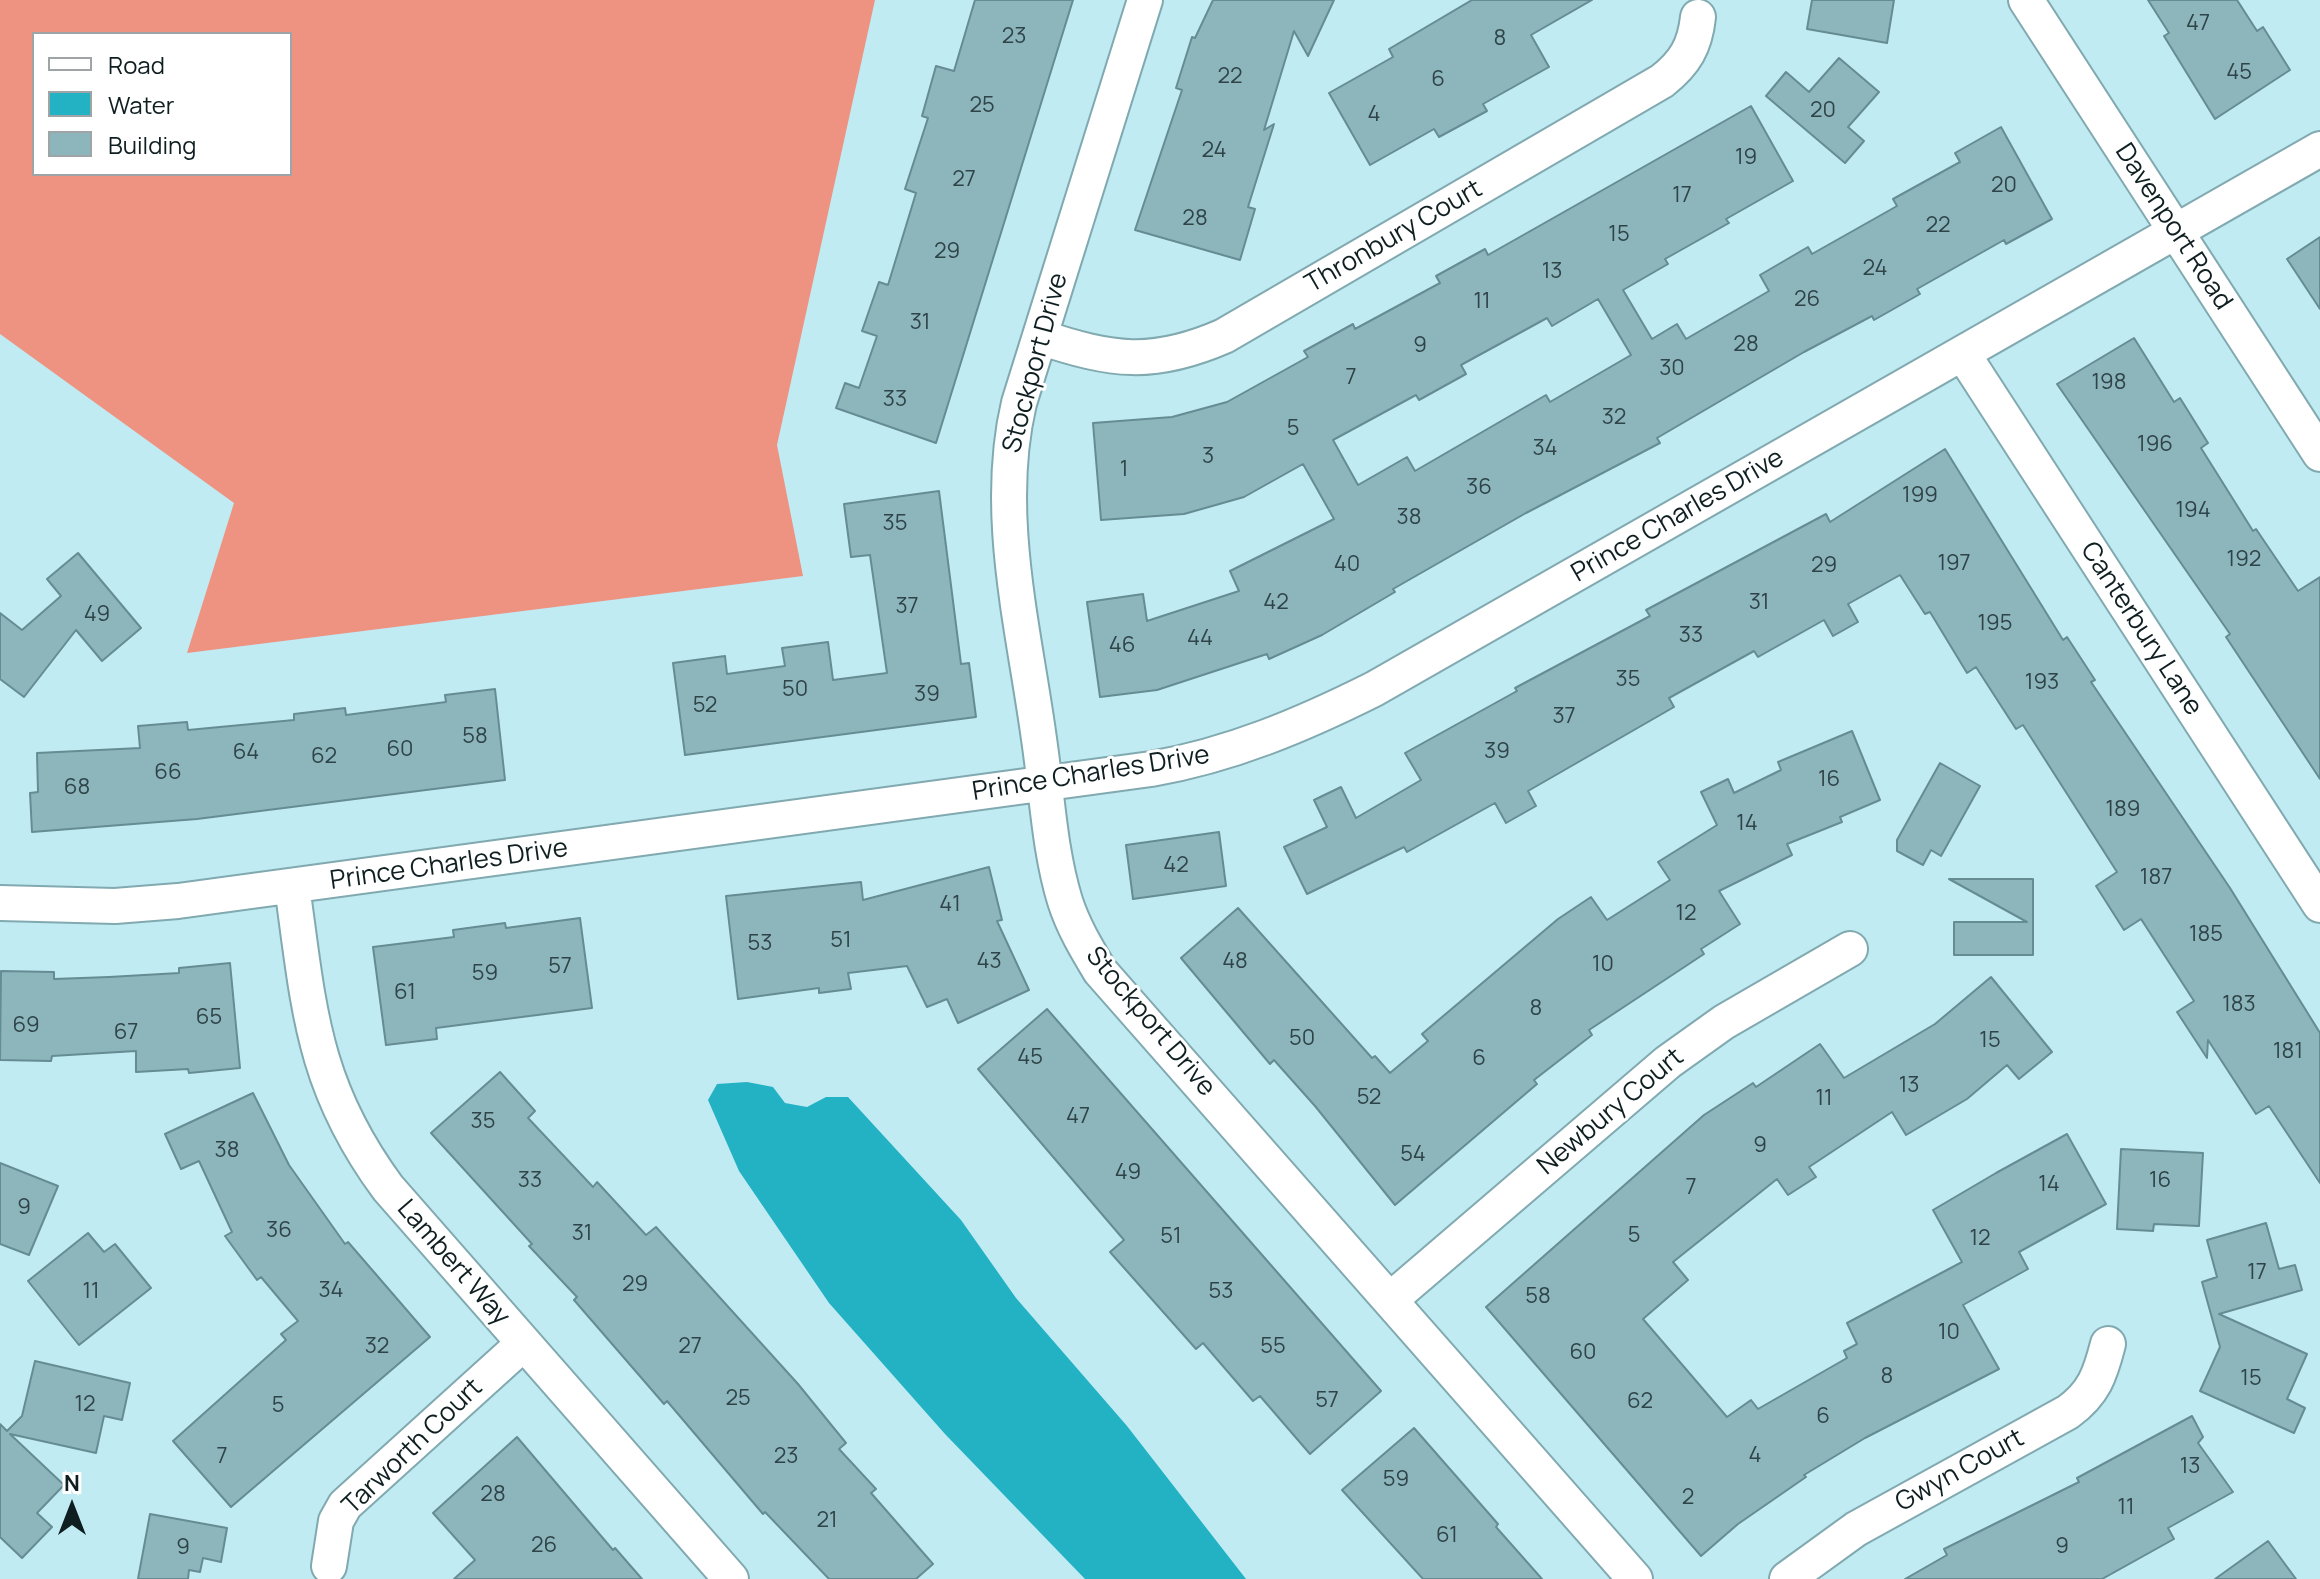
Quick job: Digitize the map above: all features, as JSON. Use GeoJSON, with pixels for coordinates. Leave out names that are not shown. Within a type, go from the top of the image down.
{"type":"FeatureCollection","features":[{"type":"Feature","properties":{"kind":"street","name":"Stockport Drive"},"geometry":{"type":"LineString","coordinates":[[1145,0],[1012,432],[1007,489],[1065,900],[1075,927],[1100,971],[1635,1579]]}},
{"type":"Feature","properties":{"kind":"street","name":"Davenport Road"},"geometry":{"type":"LineString","coordinates":[[2026,0],[2320,454]]}},
{"type":"Feature","properties":{"kind":"street","name":"Thronbury Court"},"geometry":{"type":"LineString","coordinates":[[1040,337],[1096,354],[1135,359],[1179,353],[1224,336],[1662,81],[1679,67],[1692,49],[1698,17]]}},
{"type":"Feature","properties":{"kind":"street","name":"Prince Charles Drive"},"geometry":{"type":"LineString","coordinates":[[0,903],[141,905],[292,886],[1191,762],[1261,741],[1374,689],[2320,149]]}},
{"type":"Feature","properties":{"kind":"street","name":"Canterbury Lane"},"geometry":{"type":"LineString","coordinates":[[1963,354],[2320,905]]}},
{"type":"Feature","properties":{"kind":"street","name":"Lambert Way"},"geometry":{"type":"LineString","coordinates":[[292,886],[316,1044],[343,1117],[388,1188],[731,1579]]}},
{"type":"Feature","properties":{"kind":"street","name":"Newbury Court"},"geometry":{"type":"LineString","coordinates":[[1390,1300],[1668,1062],[1724,1022],[1850,949]]}},
{"type":"Feature","properties":{"kind":"street","name":"Tarworth Court"},"geometry":{"type":"LineString","coordinates":[[329,1566],[336,1521],[345,1505],[524,1343]]}},
{"type":"Feature","properties":{"kind":"street","name":"Gwyn Court"},"geometry":{"type":"LineString","coordinates":[[1787,1579],[1856,1529],[2068,1412],[2088,1397],[2099,1379],[2108,1344]]}},
{"type":"Feature","properties":{"kind":"shaded area"},"geometry":{"type":"Polygon","coordinates":[[[0,0],[875,0],[777,445],[803,576],[187,653],[234,503],[0,334],[0,0]]]}},
{"type":"Feature","properties":{"kind":"water"},"geometry":{"type":"Polygon","coordinates":[[[747,1082],[773,1087],[785,1103],[807,1107],[826,1097],[848,1097],[961,1220],[1016,1298],[1127,1426],[1246,1579],[1085,1579],[945,1434],[829,1303],[739,1171],[708,1100],[717,1084],[747,1082]]]}},
{"type":"Feature","properties":{"kind":"building"},"geometry":{"type":"Polygon","coordinates":[[[975,0],[1073,0],[936,443],[836,408],[845,383],[859,388],[877,336],[862,331],[879,282],[888,285],[916,193],[905,189],[928,118],[922,116],[936,66],[954,71],[975,0]]]}},
{"type":"Feature","properties":{"kind":"building"},"geometry":{"type":"Polygon","coordinates":[[[1213,0],[1334,0],[1308,56],[1294,31],[1264,130],[1274,124],[1248,207],[1255,209],[1240,260],[1135,230],[1182,90],[1176,88],[1192,37],[1195,38],[1213,0]]]}},
{"type":"Feature","properties":{"kind":"building"},"geometry":{"type":"Polygon","coordinates":[[[1472,0],[1592,0],[1531,35],[1549,67],[1483,104],[1487,111],[1439,137],[1434,129],[1370,165],[1329,93],[1393,57],[1389,49],[1472,0]]]}},
{"type":"Feature","properties":{"kind":"building"},"geometry":{"type":"Polygon","coordinates":[[[1812,0],[1894,0],[1887,43],[1807,29],[1812,0]]]}},
{"type":"Feature","properties":{"kind":"building"},"geometry":{"type":"Polygon","coordinates":[[[2148,0],[2237,0],[2257,31],[2263,27],[2290,70],[2215,119],[2164,36],[2169,33],[2148,0]]]}},
{"type":"Feature","properties":{"kind":"building"},"geometry":{"type":"Polygon","coordinates":[[[1839,58],[1879,92],[1848,127],[1864,141],[1845,163],[1766,96],[1786,72],[1809,92],[1839,58]]]}},
{"type":"Feature","properties":{"kind":"building"},"geometry":{"type":"Polygon","coordinates":[[[1751,106],[1793,181],[1726,219],[1729,223],[1665,259],[1668,264],[1623,290],[1652,339],[1677,324],[1686,339],[1769,291],[1760,275],[1808,247],[1812,254],[1897,206],[1893,199],[1960,162],[1955,153],[2001,127],[2052,219],[2006,244],[2004,240],[1917,289],[1920,294],[1874,320],[1872,316],[1804,352],[1657,438],[1660,443],[1526,513],[1393,589],[1395,592],[1322,635],[1269,659],[1267,654],[1157,690],[1100,697],[1087,602],[1143,594],[1147,621],[1239,591],[1230,571],[1334,519],[1303,464],[1244,497],[1184,514],[1101,520],[1093,423],[1172,417],[1227,402],[1308,357],[1304,351],[1353,324],[1355,329],[1440,283],[1436,276],[1485,249],[1488,255],[1751,106]],[[1598,299],[1552,326],[1547,318],[1461,365],[1466,374],[1419,400],[1416,395],[1333,440],[1358,485],[1407,457],[1415,471],[1546,395],[1550,402],[1631,355],[1598,299]]]}},
{"type":"Feature","properties":{"kind":"building"},"geometry":{"type":"Polygon","coordinates":[[[2320,237],[2320,309],[2287,259],[2320,237]]]}},
{"type":"Feature","properties":{"kind":"building"},"geometry":{"type":"Polygon","coordinates":[[[2134,338],[2174,402],[2180,398],[2208,443],[2201,448],[2253,531],[2256,529],[2298,591],[2320,577],[2320,779],[2226,637],[2230,634],[2057,384],[2134,338]]]}},
{"type":"Feature","properties":{"kind":"building"},"geometry":{"type":"Polygon","coordinates":[[[1945,449],[2063,640],[2067,637],[2095,680],[2091,682],[2230,888],[2320,1033],[2320,1183],[2269,1106],[2256,1114],[2208,1040],[2207,1058],[2177,1012],[2194,1001],[2141,919],[2124,930],[2096,886],[2117,872],[2023,725],[2016,729],[1976,667],[1967,673],[1930,612],[1925,614],[1900,575],[1848,604],[1858,622],[1833,636],[1824,620],[1758,657],[1754,651],[1669,698],[1674,707],[1528,791],[1536,806],[1506,823],[1495,803],[1407,852],[1404,847],[1307,894],[1284,847],[1327,827],[1314,800],[1341,787],[1356,818],[1421,780],[1405,753],[1517,691],[1515,688],[1650,616],[1646,610],[1826,514],[1830,522],[1945,449]]]}},
{"type":"Feature","properties":{"kind":"building"},"geometry":{"type":"Polygon","coordinates":[[[939,491],[961,664],[969,663],[976,717],[685,755],[673,663],[725,656],[727,674],[785,666],[782,648],[828,642],[833,680],[887,673],[870,555],[851,557],[844,504],[939,491]]]}},
{"type":"Feature","properties":{"kind":"building"},"geometry":{"type":"Polygon","coordinates":[[[78,553],[141,628],[102,661],[76,630],[24,697],[0,679],[0,613],[22,630],[61,596],[47,579],[78,553]]]}},
{"type":"Feature","properties":{"kind":"building"},"geometry":{"type":"Polygon","coordinates":[[[495,689],[505,780],[197,819],[32,832],[30,793],[38,792],[37,753],[140,748],[138,726],[187,722],[188,730],[294,720],[294,714],[345,708],[346,715],[446,702],[445,695],[495,689]]]}},
{"type":"Feature","properties":{"kind":"building"},"geometry":{"type":"Polygon","coordinates":[[[1852,731],[1880,800],[1840,817],[1842,822],[1787,844],[1792,855],[1719,891],[1740,924],[1701,949],[1704,954],[1589,1030],[1592,1035],[1534,1080],[1537,1084],[1395,1205],[1315,1106],[1274,1060],[1270,1064],[1181,958],[1238,908],[1372,1058],[1375,1056],[1390,1073],[1428,1041],[1422,1034],[1558,919],[1591,897],[1607,920],[1670,880],[1658,862],[1717,825],[1701,792],[1728,779],[1734,793],[1781,770],[1778,762],[1852,731]]]}},
{"type":"Feature","properties":{"kind":"building"},"geometry":{"type":"Polygon","coordinates":[[[1940,763],[1980,786],[1941,856],[1931,850],[1923,865],[1897,851],[1897,840],[1940,763]]]}},
{"type":"Feature","properties":{"kind":"building"},"geometry":{"type":"Polygon","coordinates":[[[1219,832],[1226,886],[1133,899],[1126,845],[1219,832]]]}},
{"type":"Feature","properties":{"kind":"building"},"geometry":{"type":"Polygon","coordinates":[[[989,867],[1002,920],[997,921],[1029,990],[958,1023],[947,999],[927,1007],[907,966],[848,973],[851,989],[819,993],[819,988],[738,999],[726,896],[861,882],[863,900],[989,867]]]}},
{"type":"Feature","properties":{"kind":"building"},"geometry":{"type":"Polygon","coordinates":[[[1949,879],[2033,879],[2033,955],[1954,955],[1954,922],[2027,922],[1949,879]]]}},
{"type":"Feature","properties":{"kind":"building"},"geometry":{"type":"Polygon","coordinates":[[[580,918],[592,1008],[436,1028],[437,1039],[386,1045],[373,947],[454,937],[453,930],[505,923],[506,928],[580,918]]]}},
{"type":"Feature","properties":{"kind":"building"},"geometry":{"type":"Polygon","coordinates":[[[230,963],[240,1068],[189,1073],[188,1069],[136,1072],[136,1051],[52,1056],[51,1061],[0,1060],[1,971],[54,972],[54,979],[179,973],[179,968],[230,963]]]}},
{"type":"Feature","properties":{"kind":"building"},"geometry":{"type":"Polygon","coordinates":[[[1991,977],[2052,1052],[2019,1079],[2007,1065],[1967,1099],[1906,1135],[1892,1112],[1809,1167],[1816,1177],[1788,1195],[1777,1179],[1673,1262],[1688,1280],[1643,1319],[1727,1417],[1751,1400],[1758,1409],[1847,1358],[1844,1351],[1857,1344],[1847,1323],[1962,1262],[1933,1210],[1996,1173],[2067,1134],[2106,1204],[2019,1252],[2028,1269],[1963,1305],[1999,1369],[1865,1438],[1804,1475],[1806,1477],[1738,1524],[1701,1556],[1486,1307],[1704,1115],[1753,1083],[1756,1087],[1820,1044],[1844,1078],[1935,1024],[1991,977]]]}},
{"type":"Feature","properties":{"kind":"building"},"geometry":{"type":"Polygon","coordinates":[[[1047,1009],[1381,1391],[1310,1454],[1260,1396],[1253,1401],[1203,1343],[1196,1349],[1110,1252],[1124,1240],[978,1069],[1047,1009]]]}},
{"type":"Feature","properties":{"kind":"building"},"geometry":{"type":"Polygon","coordinates":[[[500,1072],[535,1111],[528,1118],[593,1187],[597,1182],[646,1235],[656,1227],[798,1384],[846,1443],[839,1449],[876,1489],[871,1493],[933,1564],[916,1579],[829,1579],[765,1512],[763,1514],[667,1401],[664,1404],[574,1300],[577,1297],[529,1246],[532,1244],[431,1133],[500,1072]]]}},
{"type":"Feature","properties":{"kind":"building"},"geometry":{"type":"Polygon","coordinates":[[[253,1093],[289,1165],[345,1244],[348,1242],[430,1337],[231,1507],[173,1441],[286,1340],[281,1334],[298,1321],[261,1277],[257,1280],[225,1236],[232,1232],[199,1161],[181,1169],[165,1134],[253,1093]]]}},
{"type":"Feature","properties":{"kind":"building"},"geometry":{"type":"Polygon","coordinates":[[[2121,1149],[2203,1153],[2199,1226],[2154,1224],[2153,1231],[2117,1229],[2121,1149]]]}},
{"type":"Feature","properties":{"kind":"building"},"geometry":{"type":"Polygon","coordinates":[[[0,1163],[58,1186],[29,1255],[0,1244],[0,1163]]]}},
{"type":"Feature","properties":{"kind":"building"},"geometry":{"type":"Polygon","coordinates":[[[2266,1223],[2279,1269],[2295,1265],[2302,1290],[2219,1314],[2307,1354],[2287,1399],[2305,1408],[2294,1433],[2200,1391],[2220,1347],[2202,1282],[2217,1277],[2207,1240],[2266,1223]]]}},
{"type":"Feature","properties":{"kind":"building"},"geometry":{"type":"Polygon","coordinates":[[[88,1233],[104,1252],[115,1244],[151,1288],[79,1345],[28,1281],[88,1233]]]}},
{"type":"Feature","properties":{"kind":"building"},"geometry":{"type":"Polygon","coordinates":[[[35,1361],[130,1383],[122,1420],[104,1416],[96,1453],[10,1434],[64,1485],[37,1513],[52,1527],[22,1558],[0,1537],[0,1424],[7,1431],[22,1416],[35,1361]]]}},
{"type":"Feature","properties":{"kind":"building"},"geometry":{"type":"Polygon","coordinates":[[[2192,1416],[2203,1437],[2198,1443],[2233,1492],[2168,1528],[2174,1539],[2102,1579],[1905,1579],[1947,1555],[1944,1549],[2079,1482],[2077,1478],[2192,1416]]]}},
{"type":"Feature","properties":{"kind":"building"},"geometry":{"type":"Polygon","coordinates":[[[1414,1428],[1542,1579],[1423,1579],[1342,1490],[1414,1428]]]}},
{"type":"Feature","properties":{"kind":"building"},"geometry":{"type":"Polygon","coordinates":[[[517,1437],[613,1550],[615,1548],[642,1579],[454,1579],[475,1560],[433,1513],[517,1437]]]}},
{"type":"Feature","properties":{"kind":"building"},"geometry":{"type":"Polygon","coordinates":[[[150,1514],[227,1528],[221,1562],[203,1558],[200,1572],[189,1570],[188,1579],[138,1579],[150,1514]]]}},
{"type":"Feature","properties":{"kind":"building"},"geometry":{"type":"Polygon","coordinates":[[[2268,1541],[2296,1579],[2215,1579],[2268,1541]]]}}]}
